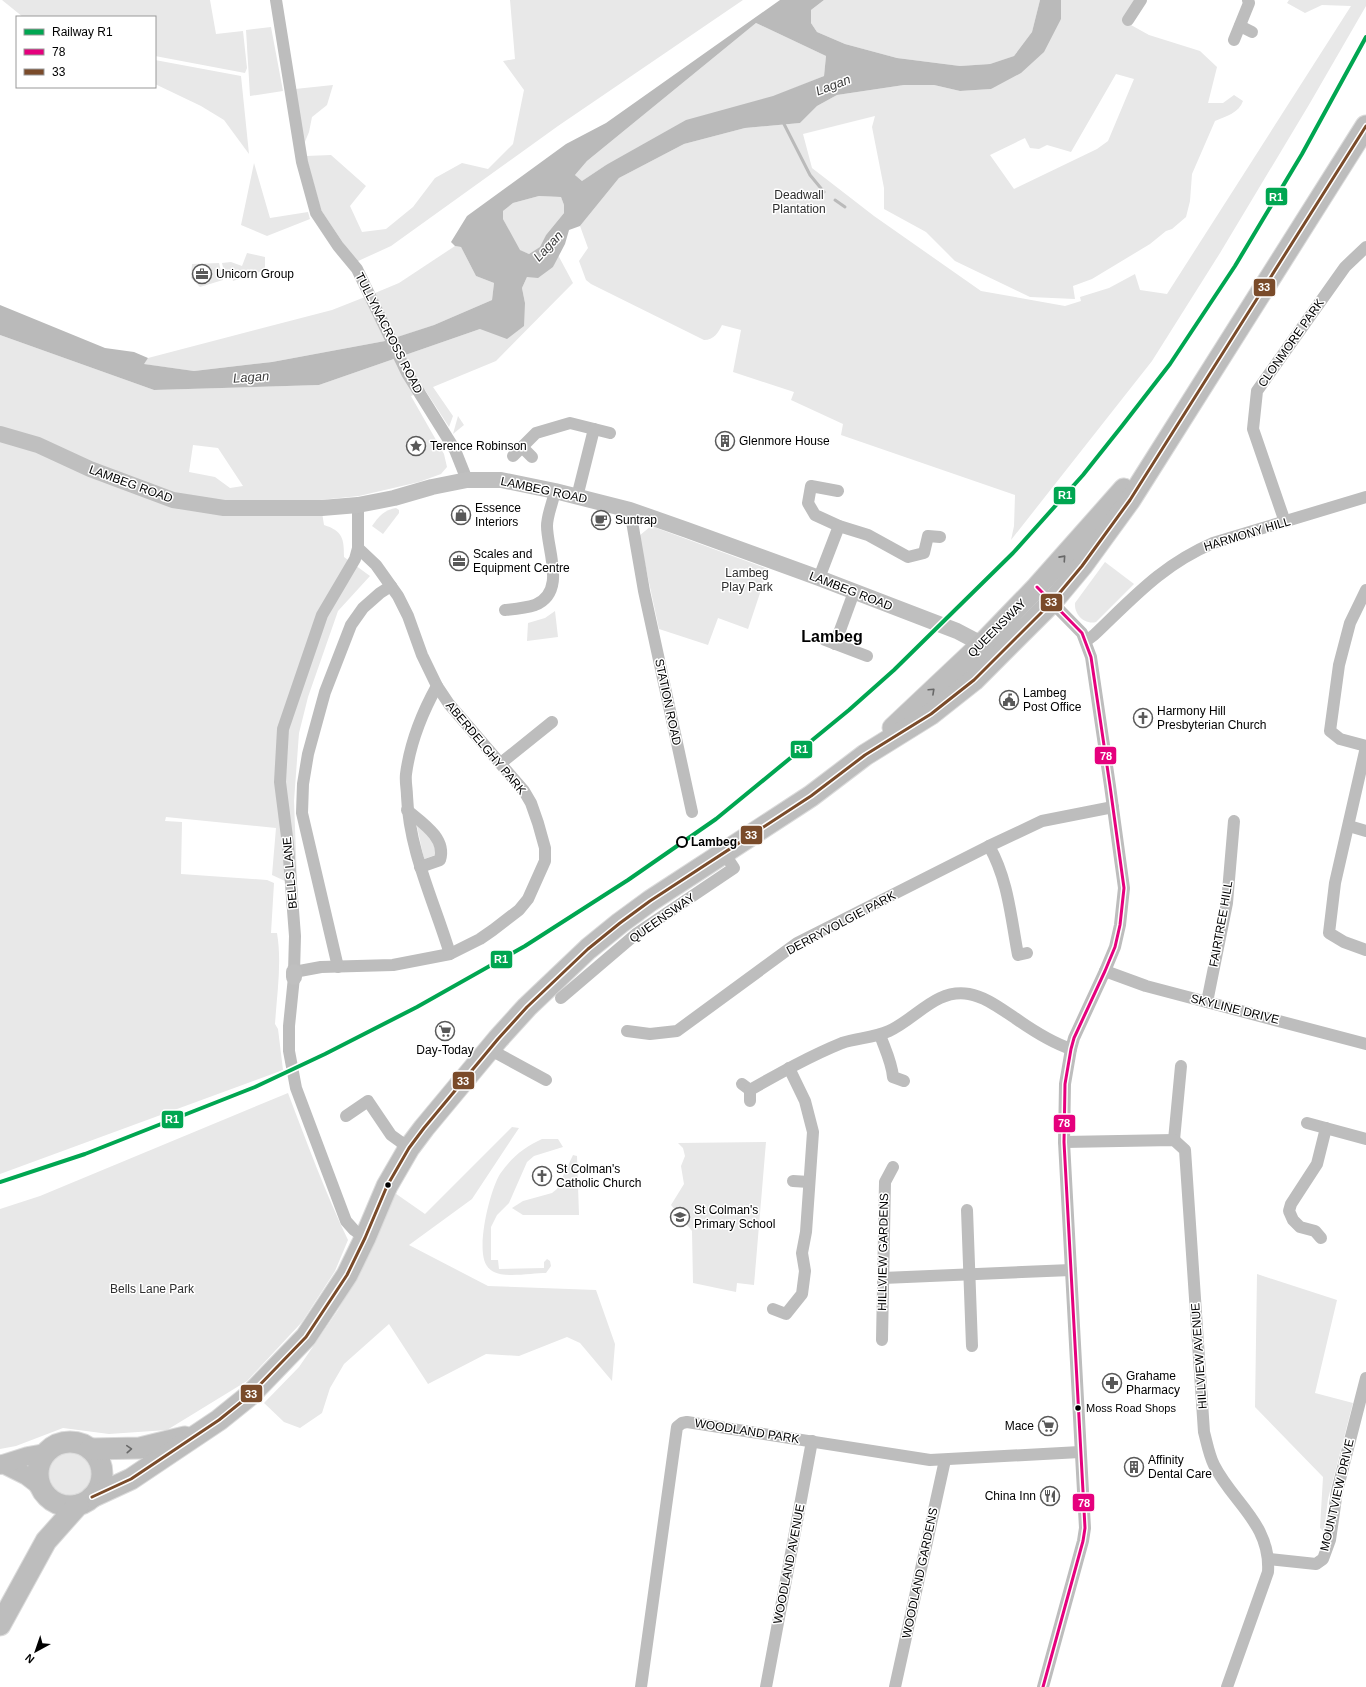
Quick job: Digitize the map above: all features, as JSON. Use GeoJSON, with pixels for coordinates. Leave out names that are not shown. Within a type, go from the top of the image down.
{"type":"FeatureCollection","features":[{"type":"Feature","properties":{"kind":"highway","name":"QUEENSWAY"},"geometry":{"type":"LineString","coordinates":[[85,1501],[131,1479],[219,1420],[250,1395],[306,1337],[347,1275],[365,1238],[387,1186],[409,1148],[489,1049],[527,1007],[572,976],[588,949],[620,922],[810,796],[865,755],[931,714],[985,670],[1052,602],[1082,566],[1117,519],[1366,126]]}},
{"type":"Feature","properties":{"kind":"highway","name":"QUEENSWAY"},"geometry":{"type":"LineString","coordinates":[[865,755],[982,646],[1037,588],[1131,480],[1180,419]]}},
{"type":"Feature","properties":{"kind":"highway","name":"QUEENSWAY"},"geometry":{"type":"LineString","coordinates":[[90,1449],[140,1448],[195,1435]]}},
{"type":"Feature","properties":{"kind":"highway"},"geometry":{"type":"LineString","coordinates":[[0,1626],[46,1541],[85,1501],[100,1483],[101,1467],[97,1457],[90,1449],[82,1444],[72,1442],[57,1444],[45,1453],[38,1468],[43,1491],[46,1541]]}},
{"type":"Feature","properties":{"kind":"highway"},"geometry":{"type":"LineString","coordinates":[[43,1491],[56,1503],[61,1505],[67,1506],[85,1501]]}},
{"type":"Feature","properties":{"kind":"main road","name":"LAMBEG ROAD"},"geometry":{"type":"LineString","coordinates":[[0,434],[38,445],[90,469],[173,500],[224,508],[322,508],[358,505],[394,498],[432,487],[467,480],[501,480],[555,491],[630,510],[819,578],[957,631],[976,641],[982,646]]}},
{"type":"Feature","properties":{"kind":"main road"},"geometry":{"type":"LineString","coordinates":[[985,670],[982,646],[992,649],[1008,646]]}},
{"type":"Feature","properties":{"kind":"main road"},"geometry":{"type":"LineString","coordinates":[[1,1465],[28,1456],[45,1453]]}},
{"type":"Feature","properties":{"kind":"main road"},"geometry":{"type":"LineString","coordinates":[[1,1465],[27,1476],[43,1491]]}},
{"type":"Feature","properties":{"kind":"street","name":"TULLYNACROSS ROAD"},"geometry":{"type":"LineString","coordinates":[[276,0],[302,162],[316,213],[338,246],[359,273],[407,373],[455,450],[467,480]]}},
{"type":"Feature","properties":{"kind":"street"},"geometry":{"type":"LineString","coordinates":[[1128,20],[1140,0]]}},
{"type":"Feature","properties":{"kind":"street"},"geometry":{"type":"LineString","coordinates":[[1234,40],[1248,0]]}},
{"type":"Feature","properties":{"kind":"street"},"geometry":{"type":"LineString","coordinates":[[1240,26],[1252,32]]}},
{"type":"Feature","properties":{"kind":"street","name":"CLONMORE PARK"},"geometry":{"type":"LineString","coordinates":[[1285,522],[1253,429],[1257,391],[1345,267],[1366,247]]}},
{"type":"Feature","properties":{"kind":"street"},"geometry":{"type":"LineString","coordinates":[[513,456],[536,433],[570,423],[610,433]]}},
{"type":"Feature","properties":{"kind":"street"},"geometry":{"type":"LineString","coordinates":[[577,497],[594,429]]}},
{"type":"Feature","properties":{"kind":"street"},"geometry":{"type":"LineString","coordinates":[[522,447],[532,457]]}},
{"type":"Feature","properties":{"kind":"street"},"geometry":{"type":"LineString","coordinates":[[838,491],[811,486],[808,503],[815,515],[838,526],[868,535],[908,557],[924,553],[928,536],[940,538]]}},
{"type":"Feature","properties":{"kind":"street"},"geometry":{"type":"LineString","coordinates":[[505,610],[535,605],[549,593],[554,573],[547,526],[555,491]]}},
{"type":"Feature","properties":{"kind":"street","name":"HARMONY HILL"},"geometry":{"type":"LineString","coordinates":[[1086,641],[1142,589],[1175,562],[1213,543],[1366,496]]}},
{"type":"Feature","properties":{"kind":"street","name":"BELLS LANE"},"geometry":{"type":"LineString","coordinates":[[358,505],[358,548],[354,559],[322,615],[283,729],[280,782],[288,845],[295,936],[294,975],[289,1026],[289,1051],[296,1088],[346,1221],[354,1230],[365,1238]]}},
{"type":"Feature","properties":{"kind":"street","name":"STATION ROAD"},"geometry":{"type":"LineString","coordinates":[[630,510],[644,591],[692,812]]}},
{"type":"Feature","properties":{"kind":"street"},"geometry":{"type":"LineString","coordinates":[[819,578],[838,526]]}},
{"type":"Feature","properties":{"kind":"street","name":"ABERDELGHY PARK"},"geometry":{"type":"LineString","coordinates":[[294,975],[321,967],[393,965],[450,954],[480,939],[519,910],[528,899],[545,861],[545,848],[531,804],[524,791],[449,704],[437,686],[422,656],[408,616],[391,586],[376,565],[358,548]]}},
{"type":"Feature","properties":{"kind":"street"},"geometry":{"type":"LineString","coordinates":[[338,967],[302,813],[303,784],[308,754],[325,692],[351,625],[363,608],[380,593],[391,586]]}},
{"type":"Feature","properties":{"kind":"street"},"geometry":{"type":"LineString","coordinates":[[1037,588],[1073,623],[1086,641],[1091,657],[1124,888],[1120,925],[1115,947],[1106,971],[1079,1026],[1071,1049],[1065,1084],[1064,1142],[1085,1528],[1083,1541],[1043,1687]]}},
{"type":"Feature","properties":{"kind":"street"},"geometry":{"type":"LineString","coordinates":[[1366,590],[1350,622],[1339,665],[1330,731],[1340,739],[1366,747],[1335,883],[1329,933],[1344,942],[1366,950]]}},
{"type":"Feature","properties":{"kind":"street"},"geometry":{"type":"LineString","coordinates":[[854,592],[830,642],[867,656]]}},
{"type":"Feature","properties":{"kind":"street"},"geometry":{"type":"LineString","coordinates":[[437,686],[426,706],[416,735],[406,775],[407,810],[420,868],[450,954]]}},
{"type":"Feature","properties":{"kind":"street"},"geometry":{"type":"LineString","coordinates":[[501,763],[552,722]]}},
{"type":"Feature","properties":{"kind":"street","name":"DERRYVOLGIE PARK"},"geometry":{"type":"LineString","coordinates":[[633,1029],[650,1034],[677,1031],[797,944],[989,846],[1042,822],[1113,807]]}},
{"type":"Feature","properties":{"kind":"street"},"geometry":{"type":"LineString","coordinates":[[407,810],[433,833],[442,848],[440,860],[420,868]]}},
{"type":"Feature","properties":{"kind":"street","name":"FAIRTREE HILL"},"geometry":{"type":"LineString","coordinates":[[1207,1002],[1227,903],[1234,821]]}},
{"type":"Feature","properties":{"kind":"street"},"geometry":{"type":"LineString","coordinates":[[1349,826],[1366,831]]}},
{"type":"Feature","properties":{"kind":"street"},"geometry":{"type":"LineString","coordinates":[[989,846],[1003,875],[1018,955],[1027,953]]}},
{"type":"Feature","properties":{"kind":"street","name":"SKYLINE DRIVE"},"geometry":{"type":"LineString","coordinates":[[1106,971],[1146,986],[1366,1044]]}},
{"type":"Feature","properties":{"kind":"street","name":"QUEENSWAY"},"geometry":{"type":"LineString","coordinates":[[561,998],[572,976]]}},
{"type":"Feature","properties":{"kind":"street"},"geometry":{"type":"LineString","coordinates":[[747,1092],[789,1068],[844,1042],[880,1035],[891,1031],[938,998],[950,994],[969,994],[993,1004],[1054,1043],[1071,1049]]}},
{"type":"Feature","properties":{"kind":"street"},"geometry":{"type":"LineString","coordinates":[[880,1035],[892,1066],[893,1077],[904,1081]]}},
{"type":"Feature","properties":{"kind":"street"},"geometry":{"type":"LineString","coordinates":[[489,1049],[546,1080]]}},
{"type":"Feature","properties":{"kind":"street"},"geometry":{"type":"LineString","coordinates":[[1064,1142],[1174,1140],[1181,1066]]}},
{"type":"Feature","properties":{"kind":"street"},"geometry":{"type":"LineString","coordinates":[[773,1309],[786,1314],[802,1294],[805,1270],[802,1252],[806,1232],[813,1132],[805,1101],[789,1068]]}},
{"type":"Feature","properties":{"kind":"street"},"geometry":{"type":"LineString","coordinates":[[346,1116],[368,1101],[391,1135],[409,1148]]}},
{"type":"Feature","properties":{"kind":"street"},"geometry":{"type":"LineString","coordinates":[[1307,1123],[1366,1139]]}},
{"type":"Feature","properties":{"kind":"street"},"geometry":{"type":"LineString","coordinates":[[1321,1238],[1315,1230],[1300,1227],[1293,1220],[1289,1211],[1291,1204],[1317,1164],[1326,1128]]}},
{"type":"Feature","properties":{"kind":"street","name":"HILLVIEW AVENUE"},"geometry":{"type":"LineString","coordinates":[[1174,1140],[1185,1150],[1204,1432],[1214,1464],[1230,1490],[1260,1529],[1269,1559]]}},
{"type":"Feature","properties":{"kind":"street","name":"HILLVIEW GARDENS"},"geometry":{"type":"LineString","coordinates":[[882,1340],[885,1182],[893,1167]]}},
{"type":"Feature","properties":{"kind":"street"},"geometry":{"type":"LineString","coordinates":[[792,1181],[810,1182]]}},
{"type":"Feature","properties":{"kind":"street"},"geometry":{"type":"LineString","coordinates":[[967,1210],[972,1346]]}},
{"type":"Feature","properties":{"kind":"street"},"geometry":{"type":"LineString","coordinates":[[883,1278],[1071,1270]]}},
{"type":"Feature","properties":{"kind":"street","name":"MOUNTVIEW DRIVE"},"geometry":{"type":"LineString","coordinates":[[1269,1559],[1316,1564],[1323,1559],[1330,1540],[1337,1491],[1366,1378]]}},
{"type":"Feature","properties":{"kind":"street","name":"WOODLAND PARK"},"geometry":{"type":"LineString","coordinates":[[641,1687],[677,1427],[682,1423],[687,1422],[930,1460],[1080,1452]]}},
{"type":"Feature","properties":{"kind":"street","name":"WOODLAND AVENUE"},"geometry":{"type":"LineString","coordinates":[[766,1687],[812,1441]]}},
{"type":"Feature","properties":{"kind":"street","name":"WOODLAND GARDENS"},"geometry":{"type":"LineString","coordinates":[[895,1687],[945,1460]]}},
{"type":"Feature","properties":{"kind":"street"},"geometry":{"type":"LineString","coordinates":[[1227,1687],[1268,1572],[1269,1559]]}},
{"type":"Feature","properties":{"kind":"green space"},"geometry":{"type":"Polygon","coordinates":[[[2,0],[210,0],[216,34],[243,31],[247,68],[245,73],[156,56],[156,16],[22,16],[2,0]]]}},
{"type":"Feature","properties":{"kind":"green space"},"geometry":{"type":"Polygon","coordinates":[[[510,0],[743,0],[558,126],[391,246],[356,262],[321,210],[306,156],[331,155],[366,186],[350,206],[362,232],[386,229],[413,207],[435,178],[462,163],[488,169],[513,144],[524,90],[503,61],[515,59],[510,0]]]}},
{"type":"Feature","properties":{"kind":"green space"},"geometry":{"type":"Polygon","coordinates":[[[824,0],[1040,0],[1032,32],[1014,56],[990,64],[960,66],[897,58],[845,44],[817,32],[811,23],[811,10],[824,0]]]}},
{"type":"Feature","properties":{"kind":"green space","name":"Deadwall Plantation"},"geometry":{"type":"Polygon","coordinates":[[[1061,0],[1135,0],[1122,20],[1149,35],[1200,51],[1217,67],[1208,103],[1223,103],[1234,95],[1243,101],[1235,111],[1228,116],[1215,121],[1192,174],[1190,201],[1186,217],[1172,229],[1166,231],[1150,244],[1092,279],[1073,286],[1075,299],[1030,297],[955,261],[926,232],[884,209],[884,188],[872,127],[875,116],[803,134],[812,168],[874,216],[981,291],[1065,306],[1081,301],[1080,297],[1109,288],[1135,274],[1140,290],[1167,294],[1351,6],[1322,5],[1305,13],[1287,3],[1289,0],[1366,0],[1366,6],[1310,103],[1220,253],[1152,361],[1011,540],[1014,526],[1015,495],[841,435],[843,424],[791,400],[794,392],[733,372],[741,330],[722,325],[713,337],[704,340],[591,284],[586,280],[579,261],[588,248],[580,226],[619,178],[684,144],[745,128],[800,123],[817,106],[837,95],[904,85],[934,85],[960,91],[991,89],[1061,19],[1061,0]],[[1116,74],[1071,152],[1047,145],[1039,149],[1030,148],[1025,138],[990,155],[1014,189],[1097,149],[1108,141],[1134,79],[1116,74]]]}},
{"type":"Feature","properties":{"kind":"green space"},"geometry":{"type":"Polygon","coordinates":[[[756,23],[826,56],[824,76],[606,165],[582,181],[575,175],[587,161],[756,23]]]}},
{"type":"Feature","properties":{"kind":"green space"},"geometry":{"type":"Polygon","coordinates":[[[271,27],[283,91],[250,96],[246,30],[271,27]]]}},
{"type":"Feature","properties":{"kind":"green space"},"geometry":{"type":"Polygon","coordinates":[[[156,60],[241,76],[249,154],[224,120],[201,106],[156,84],[156,60]]]}},
{"type":"Feature","properties":{"kind":"green space"},"geometry":{"type":"Polygon","coordinates":[[[333,85],[327,105],[312,117],[309,132],[304,144],[295,89],[333,85]]]}},
{"type":"Feature","properties":{"kind":"green space"},"geometry":{"type":"Polygon","coordinates":[[[254,163],[270,218],[308,212],[310,219],[267,236],[241,225],[254,163]]]}},
{"type":"Feature","properties":{"kind":"green space"},"geometry":{"type":"Polygon","coordinates":[[[539,196],[561,197],[564,205],[564,213],[546,235],[541,247],[529,254],[519,250],[503,219],[503,211],[513,203],[539,196]]]}},
{"type":"Feature","properties":{"kind":"green space"},"geometry":{"type":"Polygon","coordinates":[[[455,246],[461,247],[476,276],[494,283],[492,300],[434,325],[395,338],[375,293],[399,283],[455,246]]]}},
{"type":"Feature","properties":{"kind":"green space"},"geometry":{"type":"Polygon","coordinates":[[[247,253],[265,257],[265,270],[233,281],[232,277],[226,279],[222,263],[231,262],[242,266],[247,253]]]}},
{"type":"Feature","properties":{"kind":"green space"},"geometry":{"type":"Polygon","coordinates":[[[558,255],[573,283],[496,361],[433,387],[453,416],[449,427],[425,390],[411,396],[444,454],[447,467],[441,474],[419,482],[359,496],[320,500],[324,525],[335,530],[341,536],[344,545],[344,557],[370,576],[338,611],[308,697],[299,733],[294,801],[297,880],[285,881],[272,875],[276,828],[166,817],[165,821],[182,822],[181,874],[267,880],[274,883],[271,933],[277,933],[279,955],[279,978],[275,1024],[278,1029],[283,1070],[0,1174],[0,335],[154,390],[319,385],[480,329],[525,303],[522,288],[527,277],[553,267],[558,255]],[[193,445],[189,472],[215,477],[230,488],[243,486],[218,448],[193,445]]]}},
{"type":"Feature","properties":{"kind":"green space"},"geometry":{"type":"Polygon","coordinates":[[[219,263],[223,280],[200,287],[191,278],[192,264],[219,263]]]}},
{"type":"Feature","properties":{"kind":"green space"},"geometry":{"type":"Polygon","coordinates":[[[365,297],[385,341],[272,362],[194,371],[143,364],[148,358],[332,310],[365,297]]]}},
{"type":"Feature","properties":{"kind":"green space"},"geometry":{"type":"Polygon","coordinates":[[[458,416],[464,425],[453,434],[458,416]]]}},
{"type":"Feature","properties":{"kind":"green space"},"geometry":{"type":"Polygon","coordinates":[[[396,508],[399,510],[399,513],[383,534],[372,526],[382,514],[388,510],[396,508]]]}},
{"type":"Feature","properties":{"kind":"green space","name":"Lambeg Play Park"},"geometry":{"type":"Polygon","coordinates":[[[651,526],[768,569],[748,629],[718,618],[708,645],[659,629],[639,536],[651,526]]]}},
{"type":"Feature","properties":{"kind":"green space"},"geometry":{"type":"Polygon","coordinates":[[[1105,562],[1134,584],[1096,622],[1088,622],[1078,615],[1075,603],[1105,562]]]}},
{"type":"Feature","properties":{"kind":"green space"},"geometry":{"type":"Polygon","coordinates":[[[555,611],[558,637],[527,641],[528,623],[545,618],[555,611]]]}},
{"type":"Feature","properties":{"kind":"green space"},"geometry":{"type":"Polygon","coordinates":[[[416,822],[431,835],[438,854],[424,859],[416,822]]]}},
{"type":"Feature","properties":{"kind":"green space","name":"Bells Lane Park"},"geometry":{"type":"Polygon","coordinates":[[[288,1093],[324,1186],[348,1240],[335,1271],[302,1322],[247,1381],[167,1430],[109,1434],[63,1428],[16,1446],[0,1449],[0,1209],[40,1196],[288,1093]]]}},
{"type":"Feature","properties":{"kind":"green space"},"geometry":{"type":"Polygon","coordinates":[[[512,1127],[519,1128],[472,1199],[409,1245],[488,1286],[596,1290],[615,1344],[612,1381],[580,1343],[567,1337],[519,1356],[486,1354],[428,1384],[389,1324],[344,1364],[330,1388],[322,1413],[300,1428],[284,1422],[264,1403],[299,1367],[338,1310],[368,1251],[392,1191],[425,1214],[512,1127]]]}},
{"type":"Feature","properties":{"kind":"green space"},"geometry":{"type":"Polygon","coordinates":[[[542,1139],[558,1139],[563,1147],[534,1156],[527,1162],[509,1203],[497,1215],[491,1227],[491,1260],[498,1260],[499,1269],[544,1268],[544,1262],[547,1259],[550,1261],[551,1266],[546,1273],[512,1275],[499,1274],[489,1269],[487,1266],[484,1258],[483,1247],[485,1220],[492,1193],[500,1174],[509,1163],[524,1149],[542,1139]]]}},
{"type":"Feature","properties":{"kind":"green space"},"geometry":{"type":"Polygon","coordinates":[[[766,1142],[754,1285],[737,1283],[736,1292],[693,1283],[692,1231],[671,1205],[684,1184],[681,1166],[685,1156],[683,1148],[678,1143],[766,1142]]]}},
{"type":"Feature","properties":{"kind":"green space"},"geometry":{"type":"Polygon","coordinates":[[[573,1155],[577,1156],[579,1215],[523,1215],[512,1208],[523,1201],[552,1193],[557,1189],[573,1155]]]}},
{"type":"Feature","properties":{"kind":"green space"},"geometry":{"type":"Polygon","coordinates":[[[1257,1274],[1337,1300],[1315,1393],[1353,1403],[1328,1499],[1324,1532],[1320,1528],[1323,1477],[1255,1407],[1257,1274]]]}},
{"type":"Feature","properties":{"kind":"green space"},"geometry":{"type":"Polygon","coordinates":[[[71,1450],[84,1454],[90,1460],[94,1473],[90,1486],[84,1492],[71,1496],[58,1492],[52,1486],[48,1473],[52,1460],[58,1454],[71,1450]]]}},
{"type":"Feature","properties":{"kind":"water","name":"Lagan"},"geometry":{"type":"Polygon","coordinates":[[[780,0],[824,0],[811,10],[811,23],[817,32],[845,44],[897,58],[960,66],[990,64],[1014,56],[1032,32],[1040,0],[1061,0],[1061,19],[1044,52],[1021,73],[991,89],[960,91],[934,85],[904,85],[837,95],[817,106],[800,123],[745,128],[684,144],[619,178],[580,226],[569,230],[565,244],[553,267],[538,278],[527,277],[522,288],[525,303],[524,326],[507,339],[480,329],[319,385],[154,390],[0,335],[0,305],[105,348],[134,352],[148,358],[144,364],[194,371],[272,362],[385,341],[434,325],[492,300],[494,283],[476,276],[461,247],[455,246],[451,242],[467,216],[566,144],[606,123],[780,0]],[[756,23],[587,161],[575,175],[582,181],[606,165],[686,120],[773,96],[824,76],[826,56],[756,23]],[[539,196],[513,203],[503,211],[503,219],[520,250],[529,254],[540,247],[546,235],[564,213],[564,205],[561,197],[539,196]]]}},
{"type":"Feature","properties":{"kind":"waterway"},"geometry":{"type":"LineString","coordinates":[[783,122],[810,175],[824,192]]}},
{"type":"Feature","properties":{"kind":"waterway"},"geometry":{"type":"LineString","coordinates":[[835,200],[845,207]]}},
{"type":"Feature","properties":{"kind":"rail line","name":"R1"},"geometry":{"type":"LineString","coordinates":[[0,1182],[85,1154],[255,1087],[325,1054],[417,1007],[525,946],[628,880],[716,819],[849,710],[894,670],[1013,553],[1083,475],[1170,364],[1235,266],[1302,154],[1366,37]]}},
{"type":"Feature","properties":{"kind":"transit line","name":"33"},"geometry":{"type":"LineString","coordinates":[[92,1497],[131,1479],[219,1420],[250,1395],[306,1337],[347,1275],[365,1238],[387,1186],[409,1148],[498,1039],[527,1007],[588,949],[650,901],[811,796],[865,755],[931,714],[974,680],[1052,602],[1082,566],[1130,500],[1366,126]]}},
{"type":"Feature","properties":{"kind":"transit line","name":"78"},"geometry":{"type":"LineString","coordinates":[[1037,587],[1082,633],[1091,657],[1124,888],[1120,925],[1115,947],[1074,1038],[1065,1084],[1064,1142],[1085,1528],[1083,1541],[1043,1687]]}},
{"type":"Feature","properties":{"kind":"place","name":"Unicorn Group"},"geometry":{"type":"Point","coordinates":[202,274]}},
{"type":"Feature","properties":{"kind":"place","name":"Glenmore House"},"geometry":{"type":"Point","coordinates":[725,441]}},
{"type":"Feature","properties":{"kind":"place","name":"Terence Robinson"},"geometry":{"type":"Point","coordinates":[416,446]}},
{"type":"Feature","properties":{"kind":"place","name":"Essence Interiors"},"geometry":{"type":"Point","coordinates":[461,515]}},
{"type":"Feature","properties":{"kind":"place","name":"Suntrap"},"geometry":{"type":"Point","coordinates":[601,520]}},
{"type":"Feature","properties":{"kind":"place","name":"Scales and Equipment Centre"},"geometry":{"type":"Point","coordinates":[459,561]}},
{"type":"Feature","properties":{"kind":"place","name":"Lambeg Post Office"},"geometry":{"type":"Point","coordinates":[1009,700]}},
{"type":"Feature","properties":{"kind":"place","name":"Harmony Hill Presbyterian Church"},"geometry":{"type":"Point","coordinates":[1143,718]}},
{"type":"Feature","properties":{"kind":"place","name":"Lambeg"},"geometry":{"type":"Point","coordinates":[682,842]}},
{"type":"Feature","properties":{"kind":"place","name":"Day-Today"},"geometry":{"type":"Point","coordinates":[445,1031]}},
{"type":"Feature","properties":{"kind":"place","name":"St Colman's Catholic Church"},"geometry":{"type":"Point","coordinates":[542,1176]}},
{"type":"Feature","properties":{"kind":"place","name":"St Colman's Primary School"},"geometry":{"type":"Point","coordinates":[680,1217]}},
{"type":"Feature","properties":{"kind":"place","name":"Grahame Pharmacy"},"geometry":{"type":"Point","coordinates":[1112,1383]}},
{"type":"Feature","properties":{"kind":"place","name":"Moss Road Shops"},"geometry":{"type":"Point","coordinates":[1078,1408]}},
{"type":"Feature","properties":{"kind":"place","name":"Mace"},"geometry":{"type":"Point","coordinates":[1048,1426]}},
{"type":"Feature","properties":{"kind":"place","name":"Affinity Dental Care"},"geometry":{"type":"Point","coordinates":[1134,1467]}},
{"type":"Feature","properties":{"kind":"place","name":"China Inn"},"geometry":{"type":"Point","coordinates":[1050,1496]}},
{"type":"Feature","properties":{"kind":"district","name":"Lambeg"},"geometry":{"type":"Point","coordinates":[832,636]}}]}
